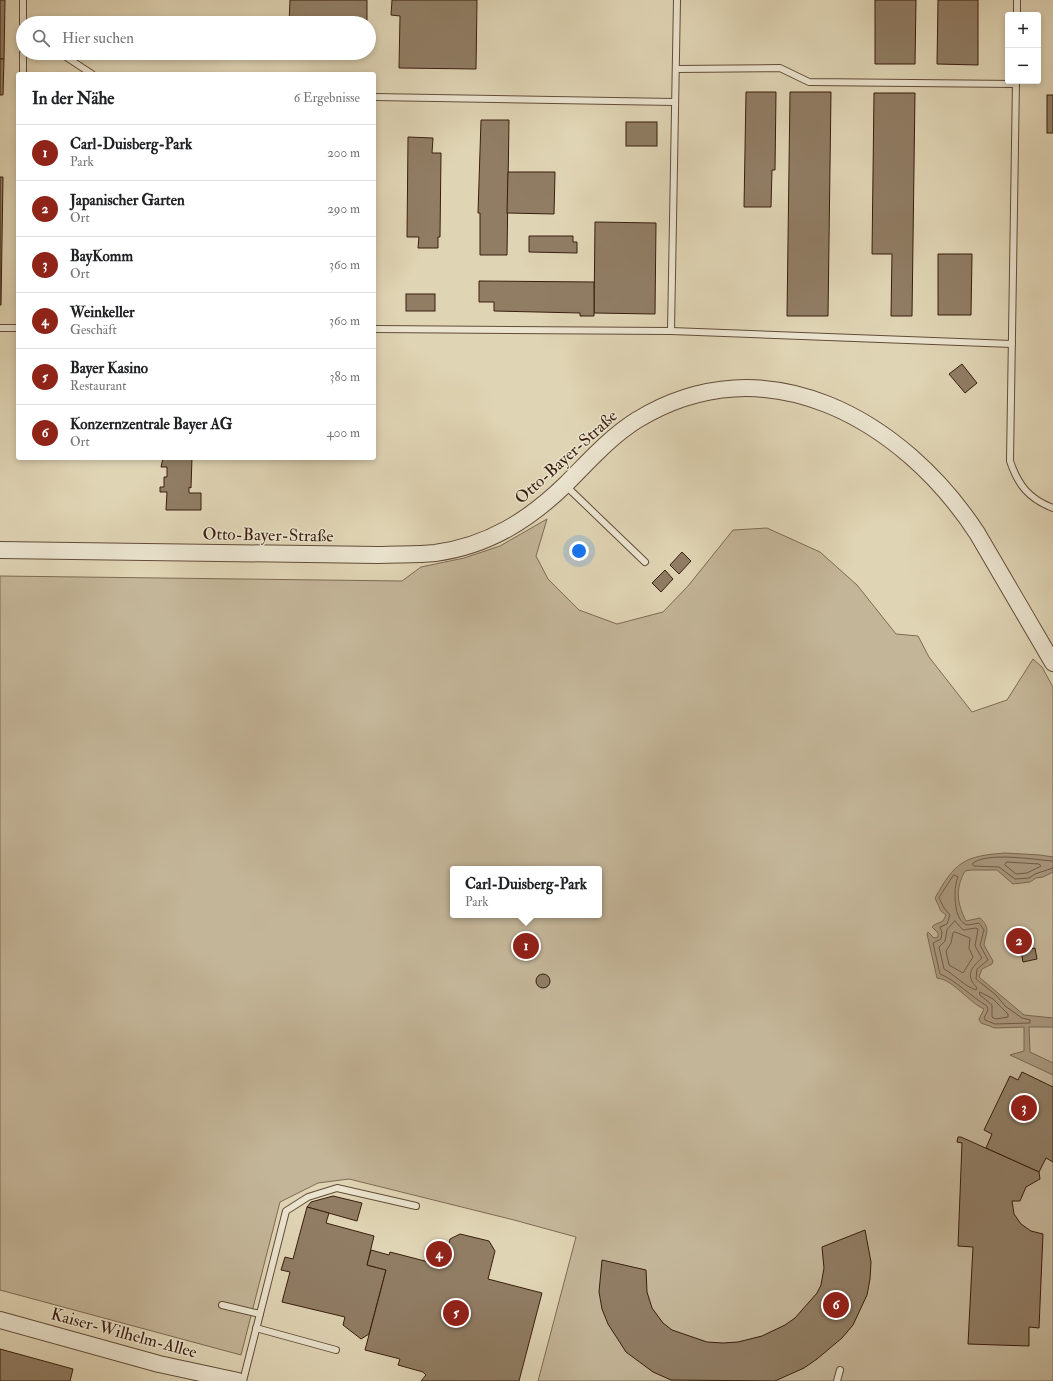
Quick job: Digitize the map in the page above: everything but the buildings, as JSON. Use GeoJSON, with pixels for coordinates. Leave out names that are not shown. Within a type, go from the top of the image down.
{"type":"FeatureCollection","features":[{"type":"Feature","properties":{"kind":"street","name":"Otto-Bayer-Straße"},"geometry":{"type":"LineString","coordinates":[[0,550],[240,554],[434,553],[471,545],[506,531],[538,510],[621,431],[651,412],[683,398],[717,390],[754,388],[790,392],[808,396],[843,411],[880,432],[899,446],[934,477],[950,495],[977,533],[1053,663]]}},
{"type":"Feature","properties":{"kind":"street","name":"Kaiser-Wilhelm-Allee"},"geometry":{"type":"LineString","coordinates":[[0,1320],[160,1364],[238,1381]]}},
{"type":"Feature","properties":{"kind":"lane"},"geometry":{"type":"LineString","coordinates":[[23,0],[23,16]]}},
{"type":"Feature","properties":{"kind":"lane"},"geometry":{"type":"LineString","coordinates":[[671,331],[677,0]]}},
{"type":"Feature","properties":{"kind":"lane"},"geometry":{"type":"LineString","coordinates":[[1017,0],[1017,12]]}},
{"type":"Feature","properties":{"kind":"lane"},"geometry":{"type":"LineString","coordinates":[[23,60],[23,72]]}},
{"type":"Feature","properties":{"kind":"lane"},"geometry":{"type":"LineString","coordinates":[[71,60],[89,72]]}},
{"type":"Feature","properties":{"kind":"lane"},"geometry":{"type":"LineString","coordinates":[[676,69],[780,68],[809,82],[1005,82]]}},
{"type":"Feature","properties":{"kind":"lane"},"geometry":{"type":"LineString","coordinates":[[1016,84],[1010,461],[1017,480],[1030,495],[1036,500],[1053,508]]}},
{"type":"Feature","properties":{"kind":"lane"},"geometry":{"type":"LineString","coordinates":[[376,97],[675,102]]}},
{"type":"Feature","properties":{"kind":"lane"},"geometry":{"type":"LineString","coordinates":[[0,328],[16,328]]}},
{"type":"Feature","properties":{"kind":"lane"},"geometry":{"type":"LineString","coordinates":[[376,329],[671,331],[1012,344]]}},
{"type":"Feature","properties":{"kind":"lane"},"geometry":{"type":"LineString","coordinates":[[565,485],[645,562]]}},
{"type":"Feature","properties":{"kind":"lane"},"geometry":{"type":"LineString","coordinates":[[243,1381],[286,1211],[308,1197],[337,1188],[416,1206]]}},
{"type":"Feature","properties":{"kind":"lane"},"geometry":{"type":"LineString","coordinates":[[222,1305],[260,1314]]}},
{"type":"Feature","properties":{"kind":"lane"},"geometry":{"type":"LineString","coordinates":[[256,1328],[336,1350]]}},
{"type":"Feature","properties":{"kind":"lane"},"geometry":{"type":"LineString","coordinates":[[837,1381],[840,1370]]}},
{"type":"Feature","properties":{"kind":"shaded area"},"geometry":{"type":"Polygon","coordinates":[[[547,519],[536,556],[548,579],[579,610],[617,624],[663,612],[688,586],[733,530],[767,528],[820,552],[857,585],[896,634],[918,636],[929,657],[972,712],[1007,700],[1033,659],[1042,667],[1053,687],[1053,1381],[538,1381],[576,1237],[349,1179],[318,1183],[280,1202],[241,1355],[0,1290],[0,576],[402,581],[421,567],[464,558],[500,546],[547,519]]]}},
{"type":"Feature","properties":{"kind":"water"},"geometry":{"type":"Polygon","coordinates":[[[1005,853],[1053,857],[1053,872],[1043,877],[1036,878],[1030,882],[1013,884],[997,870],[965,871],[960,884],[958,896],[959,902],[966,921],[980,918],[987,928],[984,945],[993,961],[992,964],[982,969],[979,977],[1024,1015],[1053,1018],[1053,1027],[1029,1027],[1030,1052],[1053,1063],[1053,1075],[1010,1055],[1024,1051],[1024,1027],[995,1028],[981,1023],[979,1019],[984,1009],[949,983],[937,978],[927,934],[928,932],[934,938],[938,937],[938,933],[932,927],[943,921],[946,915],[941,911],[935,898],[955,869],[970,859],[991,854],[1005,853]]]}},
{"type":"Feature","properties":{"kind":"place","name":"Japanischer Garten"},"geometry":{"type":"Point","coordinates":[1019,941]}},
{"type":"Feature","properties":{"kind":"place","name":"Carl-Duisberg-Park"},"geometry":{"type":"Point","coordinates":[526,946]}},
{"type":"Feature","properties":{"kind":"place","name":"BayKomm"},"geometry":{"type":"Point","coordinates":[1024,1108]}},
{"type":"Feature","properties":{"kind":"place","name":"Weinkeller"},"geometry":{"type":"Point","coordinates":[439,1254]}},
{"type":"Feature","properties":{"kind":"place","name":"Konzernzentrale Bayer AG"},"geometry":{"type":"Point","coordinates":[836,1305]}},
{"type":"Feature","properties":{"kind":"place","name":"Bayer Kasino"},"geometry":{"type":"Point","coordinates":[456,1313]}}]}
